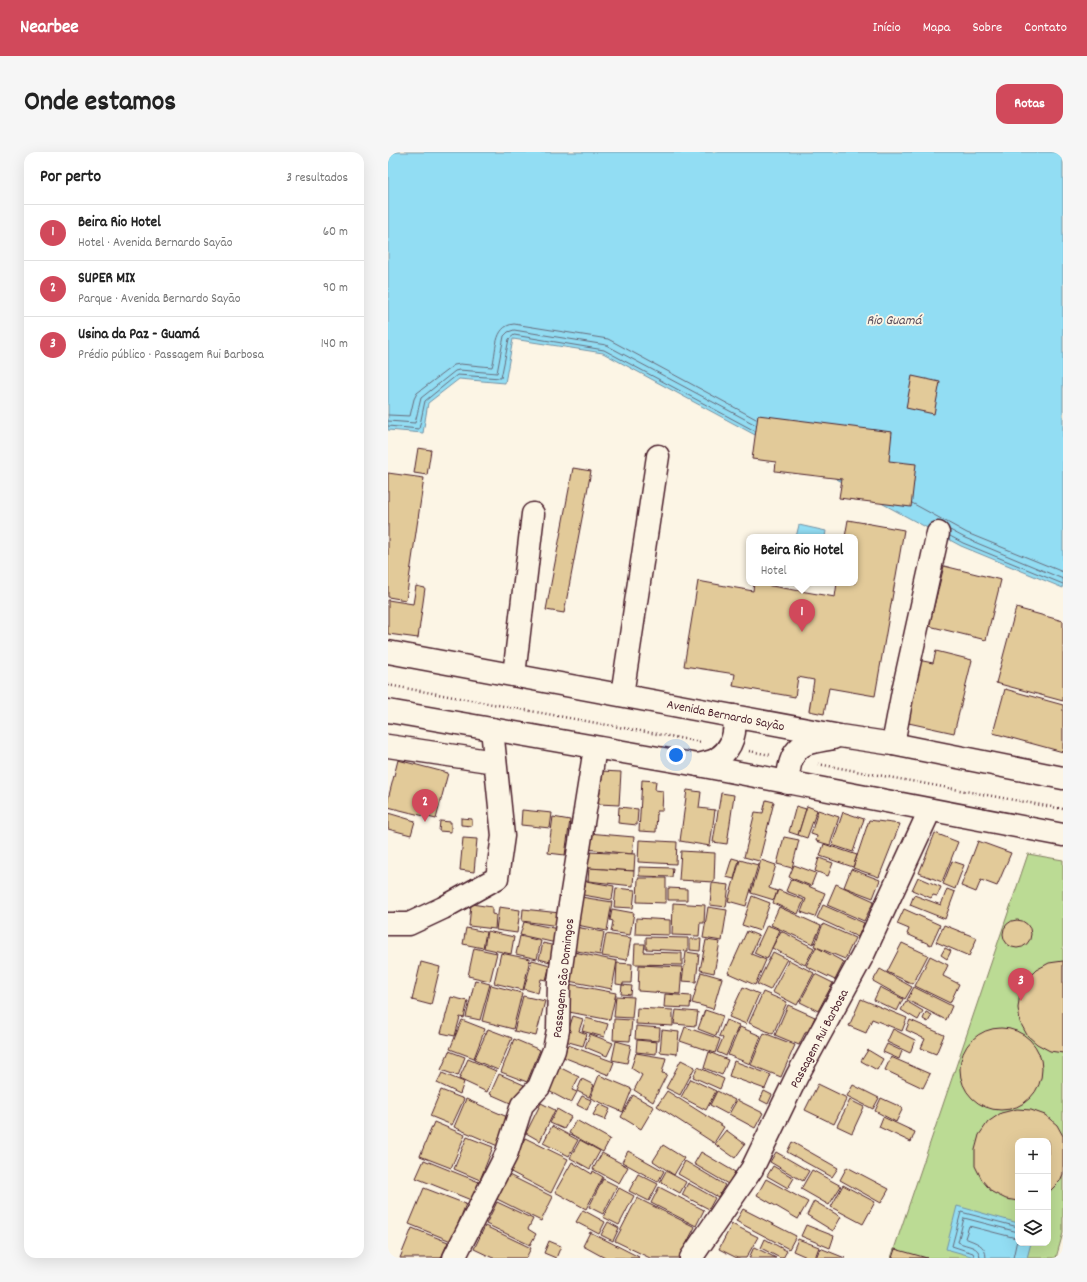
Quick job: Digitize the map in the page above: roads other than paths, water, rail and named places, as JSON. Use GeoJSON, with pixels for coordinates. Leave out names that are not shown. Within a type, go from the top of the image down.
{"type":"FeatureCollection","features":[{"type":"Feature","properties":{"kind":"main road"},"geometry":{"type":"LineString","coordinates":[[622,695],[658,456]]}},
{"type":"Feature","properties":{"kind":"main road"},"geometry":{"type":"LineString","coordinates":[[514,675],[533,514]]}},
{"type":"Feature","properties":{"kind":"main road"},"geometry":{"type":"LineString","coordinates":[[893,744],[938,533]]}},
{"type":"Feature","properties":{"kind":"main road","name":"Avenida Bernardo Sayão"},"geometry":{"type":"LineString","coordinates":[[388,652],[840,736],[893,744],[1063,778]]}},
{"type":"Feature","properties":{"kind":"main road"},"geometry":{"type":"LineString","coordinates":[[388,711],[698,765],[1063,836]]}},
{"type":"Feature","properties":{"kind":"main road"},"geometry":{"type":"LineString","coordinates":[[698,765],[718,758],[729,747],[734,732],[734,716]]}},
{"type":"Feature","properties":{"kind":"main road"},"geometry":{"type":"LineString","coordinates":[[388,924],[409,924],[444,908],[497,878],[503,836],[492,729]]}},
{"type":"Feature","properties":{"kind":"main road"},"geometry":{"type":"LineString","coordinates":[[788,783],[789,767],[792,759],[803,745],[840,736]]}},
{"type":"Feature","properties":{"kind":"main road"},"geometry":{"type":"LineString","coordinates":[[388,746],[495,762]]}},
{"type":"Feature","properties":{"kind":"main road","name":"Passagem São Domingos"},"geometry":{"type":"LineString","coordinates":[[454,1258],[506,1155],[522,1105],[539,1087],[554,1050],[558,1030],[559,982],[595,748]]}},
{"type":"Feature","properties":{"kind":"main road","name":"Passagem Rui Barbosa"},"geometry":{"type":"LineString","coordinates":[[691,1258],[752,1169],[798,1076],[863,955],[930,810]]}},
{"type":"Feature","properties":{"kind":"water","name":"Rio Guamá"},"geometry":{"type":"Polygon","coordinates":[[[388,152],[1063,152],[1063,588],[961,546],[603,353],[513,339],[505,383],[459,379],[428,403],[423,433],[388,430],[388,152]]]}},
{"type":"Feature","properties":{"kind":"water"},"geometry":{"type":"Polygon","coordinates":[[[799,525],[826,531],[826,534],[797,534],[799,525]]]}},
{"type":"Feature","properties":{"kind":"water"},"geometry":{"type":"Polygon","coordinates":[[[957,1206],[1015,1222],[1015,1246],[1030,1246],[1027,1258],[978,1258],[946,1249],[957,1206]]]}},
{"type":"Feature","properties":{"kind":"place","name":"Beira Rio Hotel"},"geometry":{"type":"Point","coordinates":[802,632]}},
{"type":"Feature","properties":{"kind":"place","name":"SUPER MIX"},"geometry":{"type":"Point","coordinates":[425,822]}},
{"type":"Feature","properties":{"kind":"place","name":"Usina da Paz - Guamá"},"geometry":{"type":"Point","coordinates":[1021,1001]}}]}
